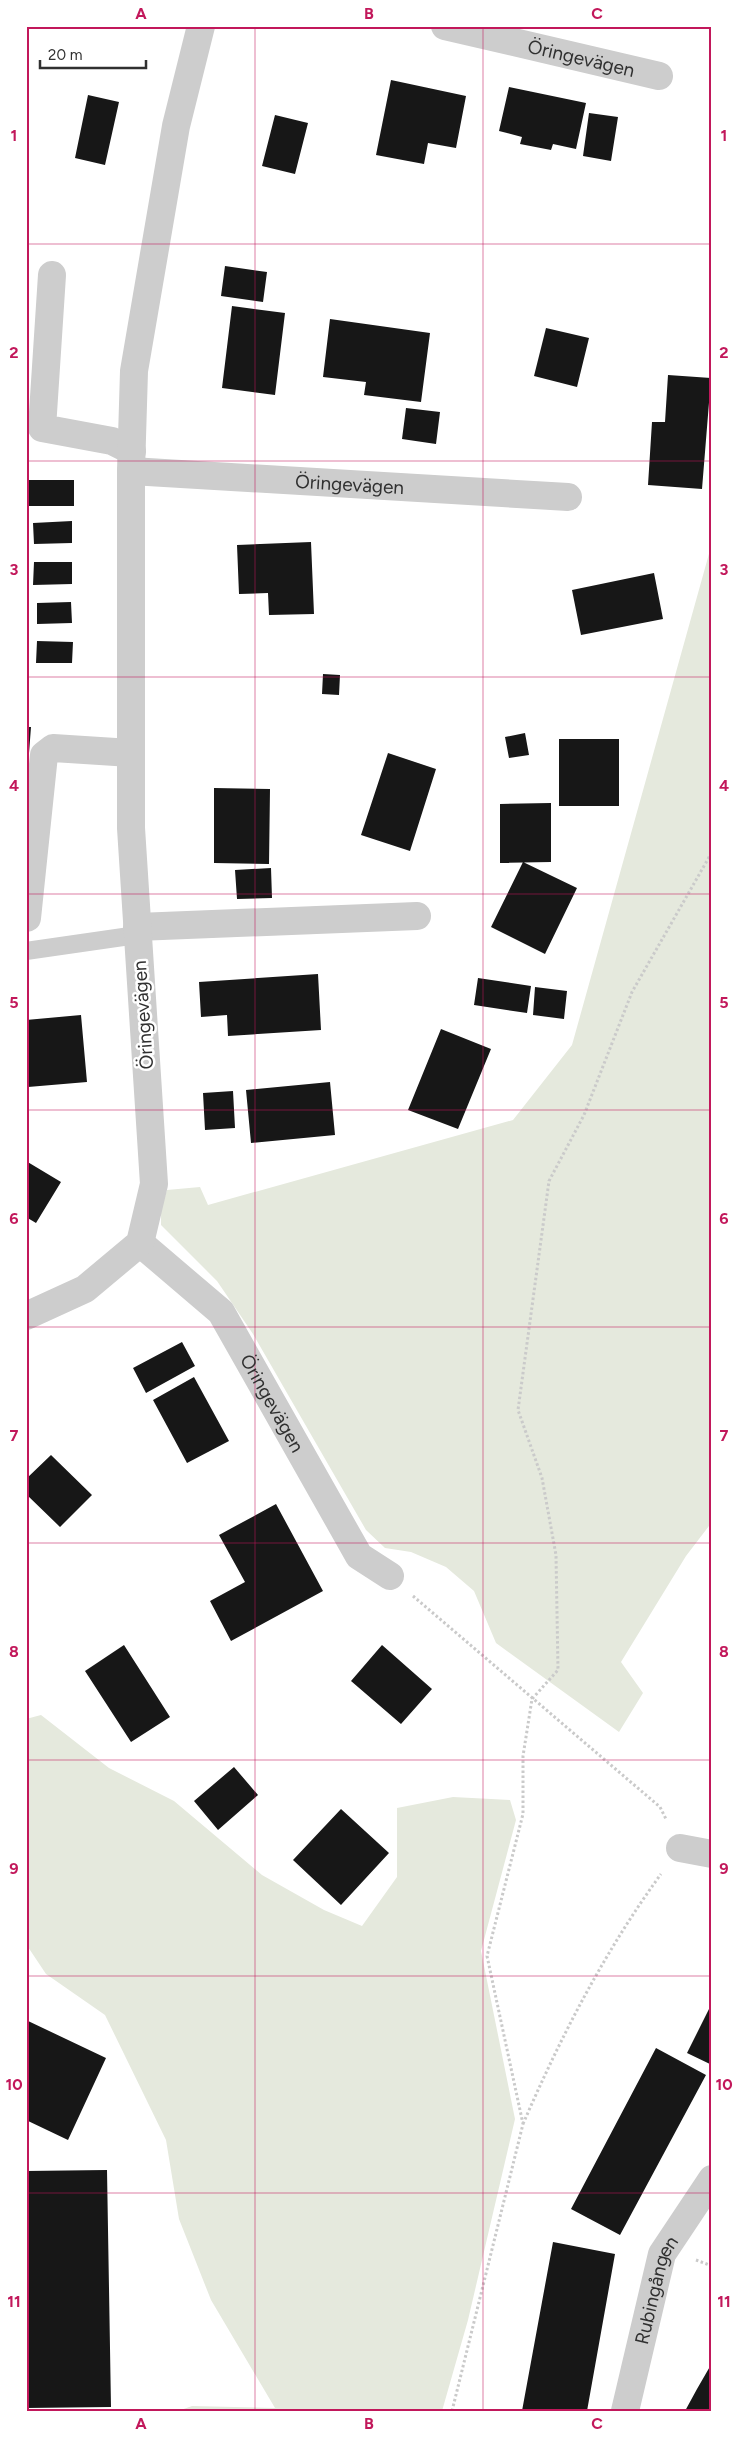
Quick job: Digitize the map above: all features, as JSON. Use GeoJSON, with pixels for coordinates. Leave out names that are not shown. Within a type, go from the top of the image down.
{"type":"FeatureCollection","features":[{"type":"Feature","properties":{"kind":"street","name":"Öringevägen"},"geometry":{"type":"LineString","coordinates":[[201,26],[176,126],[134,370],[131,461],[131,828],[154,1184],[140,1243],[221,1312],[359,1556],[390,1576]]}},
{"type":"Feature","properties":{"kind":"street","name":"Öringevägen"},"geometry":{"type":"LineString","coordinates":[[445,26],[659,76]]}},
{"type":"Feature","properties":{"kind":"street","name":"Öringevägen"},"geometry":{"type":"LineString","coordinates":[[52,274],[42,428],[112,441],[131,461],[568,497]]}},
{"type":"Feature","properties":{"kind":"street"},"geometry":{"type":"LineString","coordinates":[[27,918],[44,755],[54,748],[131,753]]}},
{"type":"Feature","properties":{"kind":"street","name":"Öringevägen"},"geometry":{"type":"LineString","coordinates":[[137,931],[417,916]]}},
{"type":"Feature","properties":{"kind":"street"},"geometry":{"type":"LineString","coordinates":[[26,1316],[85,1289],[140,1243]]}},
{"type":"Feature","properties":{"kind":"street"},"geometry":{"type":"LineString","coordinates":[[680,1848],[712,1854]]}},
{"type":"Feature","properties":{"kind":"street","name":"Rubingången"},"geometry":{"type":"LineString","coordinates":[[625,2411],[662,2254],[712,2179]]}},
{"type":"Feature","properties":{"kind":"lane","name":"Öringevägen"},"geometry":{"type":"LineString","coordinates":[[26,952],[137,931]]}},
{"type":"Feature","properties":{"kind":"path"},"geometry":{"type":"LineString","coordinates":[[523,2124],[487,1956],[523,1814],[522,1756],[532,1699],[558,1670],[556,1555],[542,1478],[518,1410],[549,1181],[584,1115],[632,992],[712,852]]}},
{"type":"Feature","properties":{"kind":"path"},"geometry":{"type":"LineString","coordinates":[[390,1576],[660,1807],[680,1848],[639,1904],[583,1996],[551,2060],[523,2124],[452,2411]]}},
{"type":"Feature","properties":{"kind":"shaded area"},"geometry":{"type":"Polygon","coordinates":[[[712,543],[712,1522],[686,1556],[621,1662],[643,1693],[619,1732],[496,1643],[474,1591],[446,1567],[411,1552],[385,1548],[366,1530],[253,1334],[217,1281],[161,1225],[161,1208],[167,1190],[200,1187],[208,1205],[513,1120],[572,1045],[712,543]]]}},
{"type":"Feature","properties":{"kind":"shaded area"},"geometry":{"type":"Polygon","coordinates":[[[41,1715],[109,1768],[174,1801],[262,1875],[324,1910],[362,1926],[397,1877],[397,1808],[453,1797],[510,1800],[516,1820],[481,1951],[515,2119],[468,2320],[442,2411],[178,2411],[192,2406],[275,2408],[211,2300],[179,2219],[166,2140],[105,2015],[46,1974],[26,1944],[26,1719],[41,1715]]]}},
{"type":"Feature","properties":{"kind":"building"},"geometry":{"type":"Polygon","coordinates":[[[391,80],[466,96],[456,148],[428,143],[424,164],[376,155],[391,80]]]}},
{"type":"Feature","properties":{"kind":"building"},"geometry":{"type":"Polygon","coordinates":[[[509,87],[586,103],[576,149],[553,144],[551,150],[520,144],[522,137],[499,131],[509,87]]]}},
{"type":"Feature","properties":{"kind":"building"},"geometry":{"type":"Polygon","coordinates":[[[88,95],[119,102],[105,165],[75,158],[88,95]]]}},
{"type":"Feature","properties":{"kind":"building"},"geometry":{"type":"Polygon","coordinates":[[[589,113],[618,117],[611,161],[583,156],[589,113]]]}},
{"type":"Feature","properties":{"kind":"building"},"geometry":{"type":"Polygon","coordinates":[[[275,115],[308,123],[295,174],[262,166],[275,115]]]}},
{"type":"Feature","properties":{"kind":"building"},"geometry":{"type":"Polygon","coordinates":[[[225,266],[267,272],[263,302],[221,296],[225,266]]]}},
{"type":"Feature","properties":{"kind":"building"},"geometry":{"type":"Polygon","coordinates":[[[232,306],[285,313],[275,395],[222,388],[232,306]]]}},
{"type":"Feature","properties":{"kind":"building"},"geometry":{"type":"Polygon","coordinates":[[[330,319],[430,333],[421,402],[364,395],[366,382],[323,377],[330,319]]]}},
{"type":"Feature","properties":{"kind":"building"},"geometry":{"type":"Polygon","coordinates":[[[546,328],[589,338],[577,387],[534,376],[546,328]]]}},
{"type":"Feature","properties":{"kind":"building"},"geometry":{"type":"Polygon","coordinates":[[[668,375],[711,378],[702,489],[648,485],[652,422],[665,422],[668,375]]]}},
{"type":"Feature","properties":{"kind":"building"},"geometry":{"type":"Polygon","coordinates":[[[406,408],[440,412],[436,444],[402,439],[406,408]]]}},
{"type":"Feature","properties":{"kind":"building"},"geometry":{"type":"Polygon","coordinates":[[[29,480],[74,480],[74,506],[29,506],[29,480]]]}},
{"type":"Feature","properties":{"kind":"building"},"geometry":{"type":"Polygon","coordinates":[[[72,521],[72,543],[34,544],[33,523],[72,521]]]}},
{"type":"Feature","properties":{"kind":"building"},"geometry":{"type":"Polygon","coordinates":[[[311,542],[314,614],[269,615],[268,593],[239,594],[237,545],[311,542]]]}},
{"type":"Feature","properties":{"kind":"building"},"geometry":{"type":"Polygon","coordinates":[[[34,562],[72,562],[72,584],[33,585],[34,562]]]}},
{"type":"Feature","properties":{"kind":"building"},"geometry":{"type":"Polygon","coordinates":[[[654,573],[663,619],[581,635],[572,590],[654,573]]]}},
{"type":"Feature","properties":{"kind":"building"},"geometry":{"type":"Polygon","coordinates":[[[71,602],[72,623],[37,624],[37,603],[71,602]]]}},
{"type":"Feature","properties":{"kind":"building"},"geometry":{"type":"Polygon","coordinates":[[[37,641],[73,642],[72,663],[36,663],[37,641]]]}},
{"type":"Feature","properties":{"kind":"building"},"geometry":{"type":"Polygon","coordinates":[[[323,674],[340,675],[339,695],[322,694],[323,674]]]}},
{"type":"Feature","properties":{"kind":"building"},"geometry":{"type":"Polygon","coordinates":[[[26,727],[31,727],[29,753],[26,753],[26,727]]]}},
{"type":"Feature","properties":{"kind":"building"},"geometry":{"type":"Polygon","coordinates":[[[525,733],[529,755],[509,758],[505,737],[525,733]]]}},
{"type":"Feature","properties":{"kind":"building"},"geometry":{"type":"Polygon","coordinates":[[[559,739],[619,739],[619,806],[559,806],[559,739]]]}},
{"type":"Feature","properties":{"kind":"building"},"geometry":{"type":"Polygon","coordinates":[[[388,753],[436,769],[410,851],[361,835],[388,753]]]}},
{"type":"Feature","properties":{"kind":"building"},"geometry":{"type":"Polygon","coordinates":[[[214,788],[270,789],[269,864],[214,863],[214,788]]]}},
{"type":"Feature","properties":{"kind":"building"},"geometry":{"type":"Polygon","coordinates":[[[551,803],[551,862],[500,863],[500,804],[551,803]]]}},
{"type":"Feature","properties":{"kind":"building"},"geometry":{"type":"Polygon","coordinates":[[[523,862],[577,888],[545,954],[491,927],[523,862]]]}},
{"type":"Feature","properties":{"kind":"building"},"geometry":{"type":"Polygon","coordinates":[[[271,868],[272,898],[237,899],[235,870],[271,868]]]}},
{"type":"Feature","properties":{"kind":"building"},"geometry":{"type":"Polygon","coordinates":[[[318,974],[321,1030],[228,1036],[227,1015],[201,1017],[199,982],[318,974]]]}},
{"type":"Feature","properties":{"kind":"building"},"geometry":{"type":"Polygon","coordinates":[[[478,978],[531,986],[527,1013],[474,1005],[478,978]]]}},
{"type":"Feature","properties":{"kind":"building"},"geometry":{"type":"Polygon","coordinates":[[[535,987],[567,991],[564,1019],[533,1015],[535,987]]]}},
{"type":"Feature","properties":{"kind":"building"},"geometry":{"type":"Polygon","coordinates":[[[81,1015],[87,1082],[28,1087],[26,1020],[81,1015]]]}},
{"type":"Feature","properties":{"kind":"building"},"geometry":{"type":"Polygon","coordinates":[[[441,1029],[491,1049],[458,1129],[408,1110],[441,1029]]]}},
{"type":"Feature","properties":{"kind":"building"},"geometry":{"type":"Polygon","coordinates":[[[330,1082],[335,1135],[251,1143],[246,1090],[330,1082]]]}},
{"type":"Feature","properties":{"kind":"building"},"geometry":{"type":"Polygon","coordinates":[[[233,1091],[235,1128],[205,1130],[203,1093],[233,1091]]]}},
{"type":"Feature","properties":{"kind":"building"},"geometry":{"type":"Polygon","coordinates":[[[26,1161],[61,1182],[36,1223],[26,1217],[26,1161]]]}},
{"type":"Feature","properties":{"kind":"building"},"geometry":{"type":"Polygon","coordinates":[[[182,1342],[195,1366],[146,1393],[133,1368],[182,1342]]]}},
{"type":"Feature","properties":{"kind":"building"},"geometry":{"type":"Polygon","coordinates":[[[194,1377],[229,1441],[187,1463],[153,1400],[194,1377]]]}},
{"type":"Feature","properties":{"kind":"building"},"geometry":{"type":"Polygon","coordinates":[[[51,1455],[92,1495],[60,1527],[26,1494],[26,1479],[51,1455]]]}},
{"type":"Feature","properties":{"kind":"building"},"geometry":{"type":"Polygon","coordinates":[[[276,1504],[323,1591],[231,1641],[210,1601],[245,1582],[219,1535],[276,1504]]]}},
{"type":"Feature","properties":{"kind":"building"},"geometry":{"type":"Polygon","coordinates":[[[124,1645],[170,1717],[131,1742],[85,1671],[124,1645]]]}},
{"type":"Feature","properties":{"kind":"building"},"geometry":{"type":"Polygon","coordinates":[[[382,1645],[432,1689],[401,1724],[351,1681],[382,1645]]]}},
{"type":"Feature","properties":{"kind":"building"},"geometry":{"type":"Polygon","coordinates":[[[234,1767],[258,1795],[218,1830],[194,1801],[234,1767]]]}},
{"type":"Feature","properties":{"kind":"building"},"geometry":{"type":"Polygon","coordinates":[[[341,1809],[389,1853],[341,1905],[293,1860],[341,1809]]]}},
{"type":"Feature","properties":{"kind":"building"},"geometry":{"type":"Polygon","coordinates":[[[712,2003],[712,2065],[687,2053],[712,2003]]]}},
{"type":"Feature","properties":{"kind":"building"},"geometry":{"type":"Polygon","coordinates":[[[26,2020],[106,2058],[68,2140],[26,2120],[26,2020]]]}},
{"type":"Feature","properties":{"kind":"building"},"geometry":{"type":"Polygon","coordinates":[[[656,2048],[706,2075],[620,2235],[571,2209],[656,2048]]]}},
{"type":"Feature","properties":{"kind":"building"},"geometry":{"type":"Polygon","coordinates":[[[107,2170],[111,2407],[26,2408],[26,2171],[107,2170]]]}},
{"type":"Feature","properties":{"kind":"building"},"geometry":{"type":"Polygon","coordinates":[[[553,2242],[615,2254],[587,2411],[522,2411],[553,2242]]]}},
{"type":"Feature","properties":{"kind":"building"},"geometry":{"type":"Polygon","coordinates":[[[712,2363],[712,2411],[685,2411],[697,2389],[712,2363]]]}}]}
